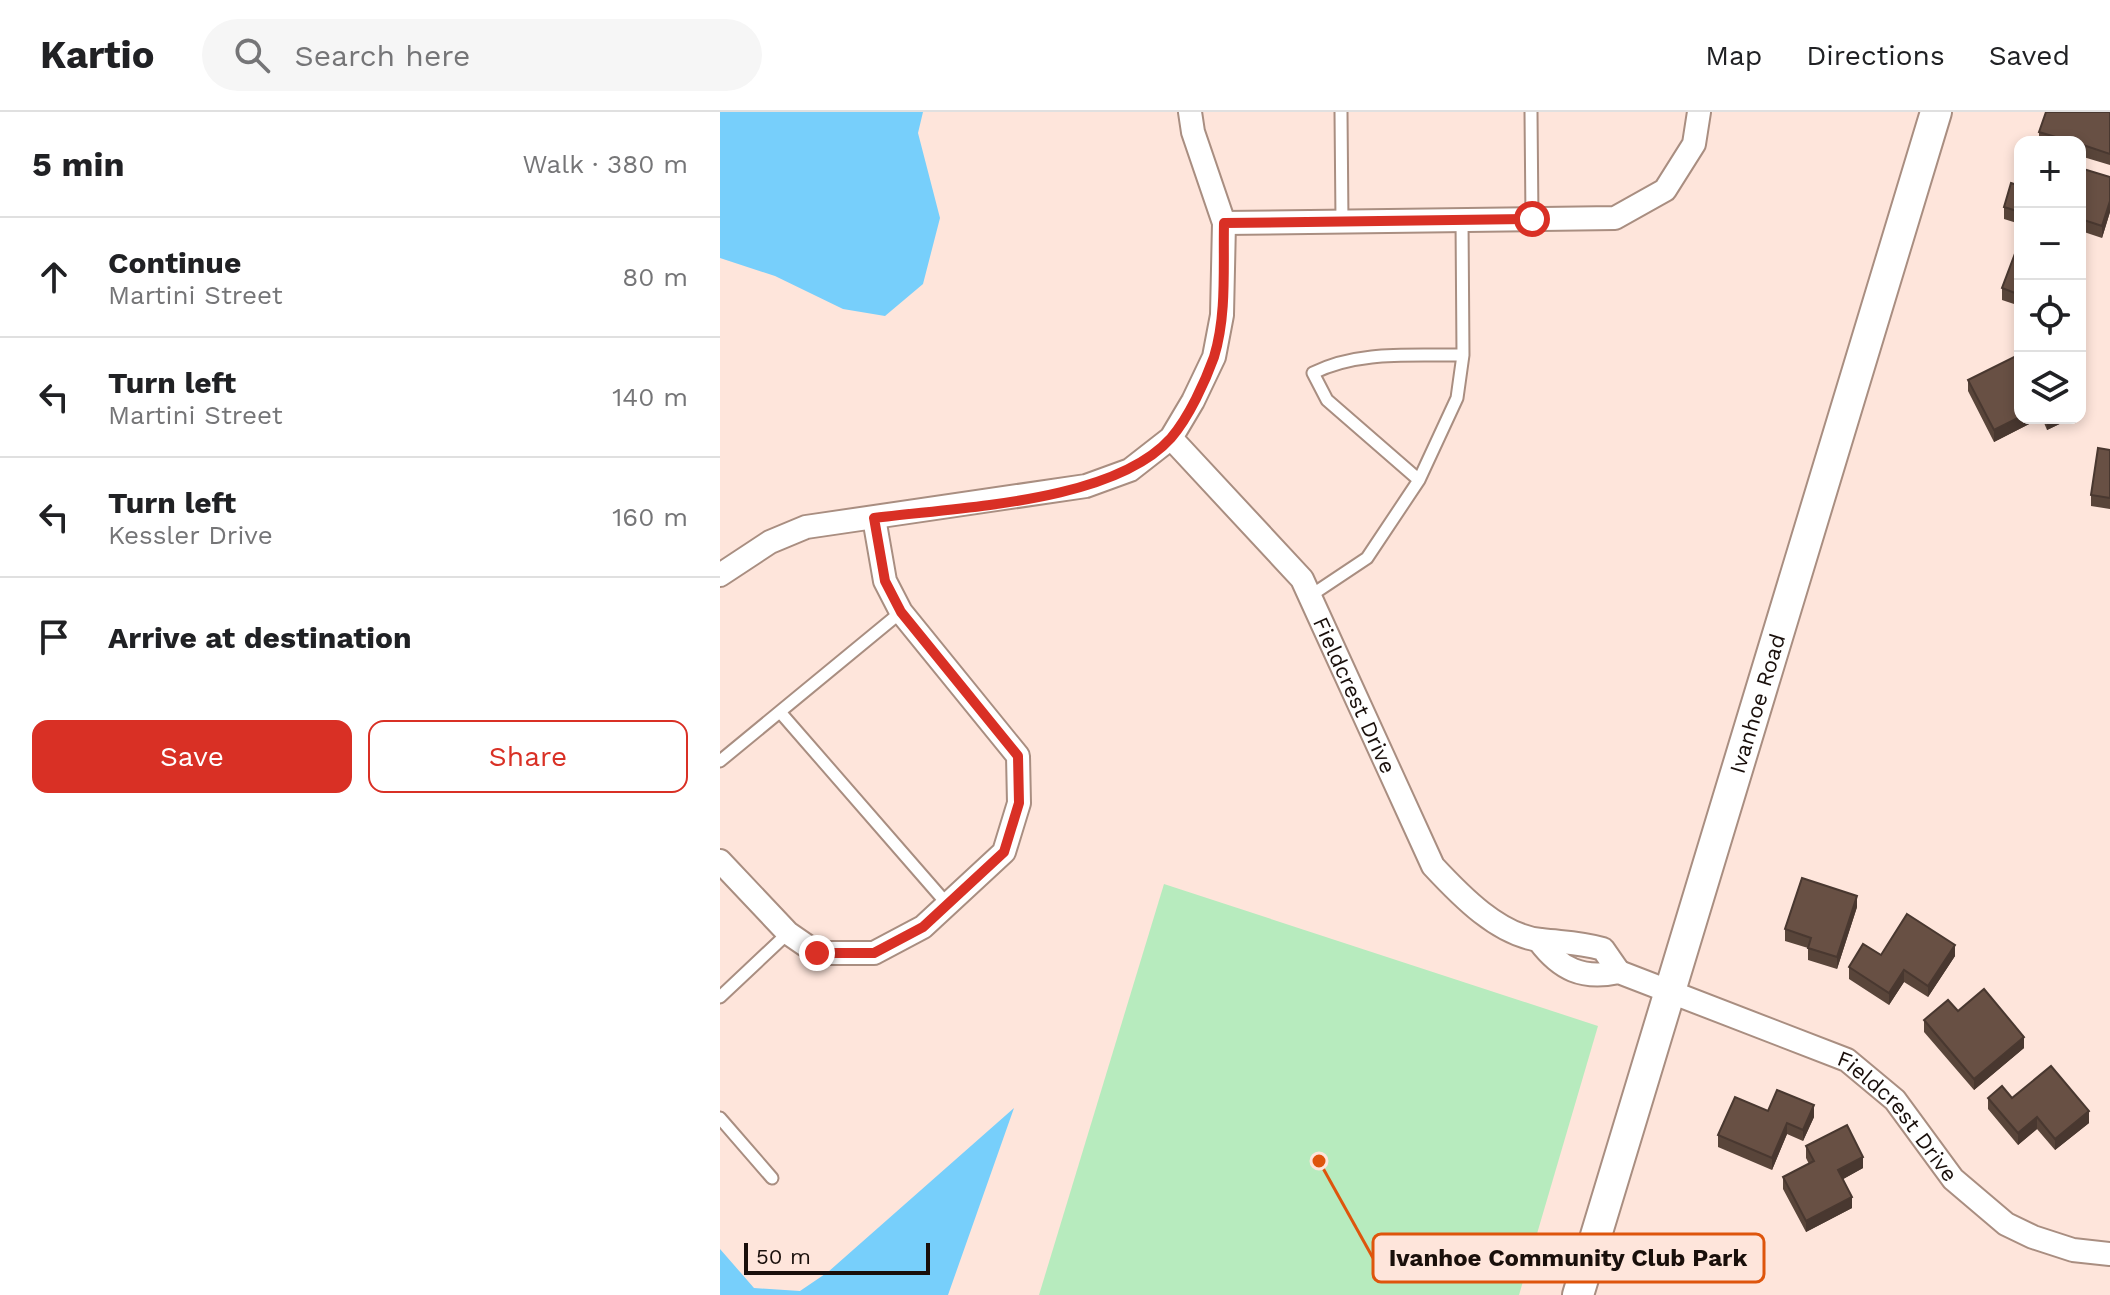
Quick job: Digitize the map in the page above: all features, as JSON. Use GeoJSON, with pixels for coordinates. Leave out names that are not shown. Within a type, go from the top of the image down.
{"type":"FeatureCollection","features":[{"type":"Feature","properties":{"kind":"main road","name":"Ivanhoe Road"},"geometry":{"type":"LineString","coordinates":[[1578,1295],[1936,112]]}},
{"type":"Feature","properties":{"kind":"street"},"geometry":{"type":"LineString","coordinates":[[720,575],[770,542],[806,527],[1086,486],[1130,470],[1171,438],[1214,357],[1222,315],[1224,223],[1193,132],[1190,112]]}},
{"type":"Feature","properties":{"kind":"street"},"geometry":{"type":"LineString","coordinates":[[1224,223],[1615,218],[1665,190],[1694,144],[1699,112]]}},
{"type":"Feature","properties":{"kind":"street","name":"Fieldcrest Drive"},"geometry":{"type":"LineString","coordinates":[[1171,438],[1302,579],[1433,866],[1455,890],[1498,923],[1539,941],[1557,965],[1598,977],[1619,972],[1847,1060],[1895,1100],[1953,1179],[2006,1224],[2073,1250],[2110,1254]]}},
{"type":"Feature","properties":{"kind":"street"},"geometry":{"type":"LineString","coordinates":[[720,861],[788,933],[817,953],[874,953],[923,927],[1004,852],[1019,803],[1018,756],[901,612],[885,581],[874,518]]}},
{"type":"Feature","properties":{"kind":"lane"},"geometry":{"type":"LineString","coordinates":[[1341,112],[1342,221]]}},
{"type":"Feature","properties":{"kind":"lane"},"geometry":{"type":"LineString","coordinates":[[1531,112],[1532,219]]}},
{"type":"Feature","properties":{"kind":"lane"},"geometry":{"type":"LineString","coordinates":[[1310,596],[1367,558],[1419,480],[1457,398],[1463,355],[1462,220]]}},
{"type":"Feature","properties":{"kind":"lane"},"geometry":{"type":"LineString","coordinates":[[1419,480],[1327,400],[1313,373],[1335,362],[1365,357],[1463,355]]}},
{"type":"Feature","properties":{"kind":"lane"},"geometry":{"type":"LineString","coordinates":[[720,761],[901,612]]}},
{"type":"Feature","properties":{"kind":"lane"},"geometry":{"type":"LineString","coordinates":[[780,712],[948,905]]}},
{"type":"Feature","properties":{"kind":"lane"},"geometry":{"type":"LineString","coordinates":[[720,997],[788,933]]}},
{"type":"Feature","properties":{"kind":"lane"},"geometry":{"type":"LineString","coordinates":[[720,1118],[772,1178]]}},
{"type":"Feature","properties":{"kind":"green space"},"geometry":{"type":"Polygon","coordinates":[[[1164,884],[1598,1026],[1519,1295],[1039,1295],[1164,884]]]}},
{"type":"Feature","properties":{"kind":"water"},"geometry":{"type":"Polygon","coordinates":[[[720,112],[923,112],[918,133],[940,218],[923,284],[885,316],[843,309],[775,276],[720,258],[720,112]]]}},
{"type":"Feature","properties":{"kind":"water"},"geometry":{"type":"Polygon","coordinates":[[[1014,1108],[948,1295],[720,1295],[720,1249],[754,1288],[800,1291],[828,1272],[1014,1108]]]}},
{"type":"Feature","properties":{"kind":"building"},"geometry":{"type":"Polygon","coordinates":[[[2046,112],[2110,112],[2110,154],[2086,146],[2086,136],[2052,136],[2039,132],[2046,112]]]}},
{"type":"Feature","properties":{"kind":"building"},"geometry":{"type":"Polygon","coordinates":[[[2086,170],[2110,177],[2110,201],[2102,226],[2086,221],[2086,170]]]}},
{"type":"Feature","properties":{"kind":"building"},"geometry":{"type":"Polygon","coordinates":[[[2011,183],[2014,184],[2014,210],[2004,207],[2011,183]]]}},
{"type":"Feature","properties":{"kind":"building"},"geometry":{"type":"Polygon","coordinates":[[[2014,256],[2014,293],[2002,288],[2014,256]]]}},
{"type":"Feature","properties":{"kind":"building"},"geometry":{"type":"Polygon","coordinates":[[[2014,357],[2014,420],[1994,430],[1968,380],[2014,357]]]}},
{"type":"Feature","properties":{"kind":"building"},"geometry":{"type":"Polygon","coordinates":[[[2098,448],[2110,450],[2110,498],[2091,495],[2098,448]]]}},
{"type":"Feature","properties":{"kind":"building"},"geometry":{"type":"Polygon","coordinates":[[[1802,878],[1857,896],[1837,957],[1808,948],[1811,938],[1785,929],[1802,878]]]}},
{"type":"Feature","properties":{"kind":"building"},"geometry":{"type":"Polygon","coordinates":[[[1907,914],[1955,945],[1928,986],[1904,970],[1889,993],[1849,967],[1863,944],[1881,955],[1907,914]]]}},
{"type":"Feature","properties":{"kind":"building"},"geometry":{"type":"Polygon","coordinates":[[[1984,989],[2024,1037],[1974,1079],[1924,1020],[1948,1000],[1958,1011],[1984,989]]]}},
{"type":"Feature","properties":{"kind":"building"},"geometry":{"type":"Polygon","coordinates":[[[2051,1066],[2089,1111],[2055,1139],[2037,1117],[2018,1133],[1988,1098],[2002,1086],[2012,1098],[2051,1066]]]}},
{"type":"Feature","properties":{"kind":"building"},"geometry":{"type":"Polygon","coordinates":[[[1777,1090],[1814,1105],[1803,1130],[1787,1123],[1772,1158],[1718,1135],[1735,1097],[1768,1111],[1777,1090]]]}},
{"type":"Feature","properties":{"kind":"building"},"geometry":{"type":"Polygon","coordinates":[[[1847,1125],[1863,1157],[1838,1170],[1852,1197],[1806,1221],[1783,1177],[1814,1161],[1806,1146],[1847,1125]]]}},
{"type":"Feature","properties":{"kind":"place","name":"Ivanhoe Community Club Park"},"geometry":{"type":"Point","coordinates":[1319,1161]}},
{"type":"Feature","properties":{"kind":"route"},"geometry":{"type":"LineString","coordinates":[[817,953],[874,953],[923,927],[1004,852],[1019,803],[1018,756],[901,612],[885,581],[874,518],[1086,486],[1130,470],[1171,438],[1214,357],[1222,315],[1224,223],[1532,219]]}}]}
